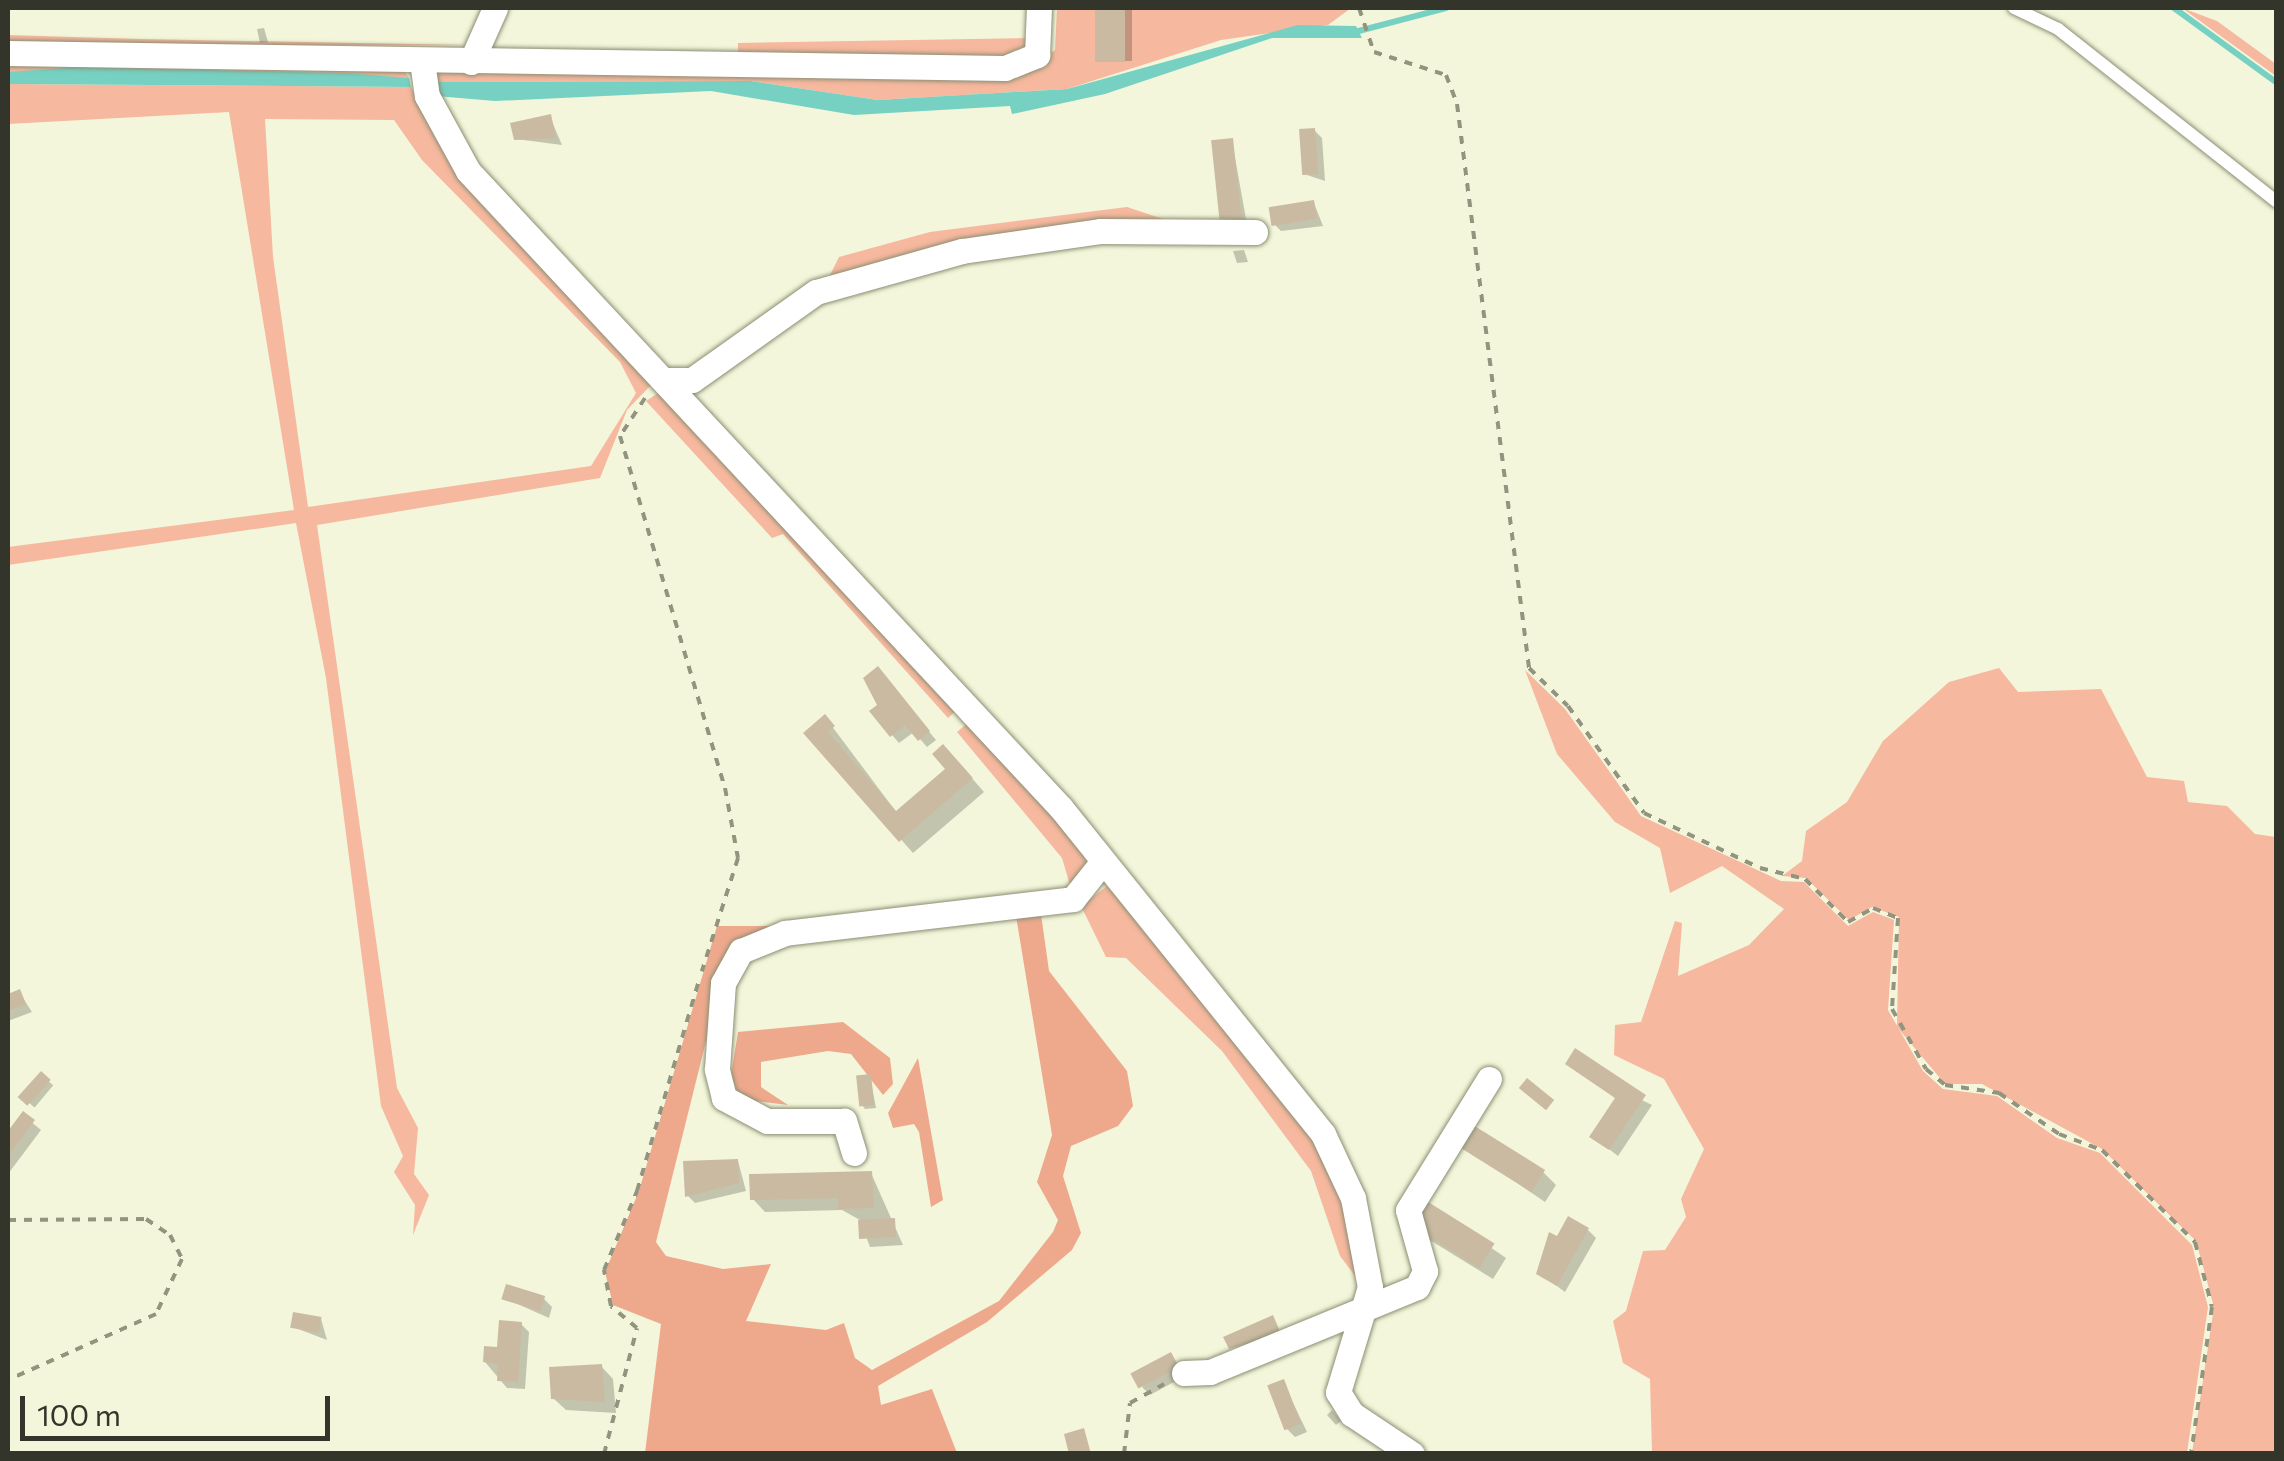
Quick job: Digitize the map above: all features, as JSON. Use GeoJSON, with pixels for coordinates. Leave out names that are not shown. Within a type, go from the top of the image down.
{"type":"FeatureCollection","features":[{"type":"Feature","properties":{"kind":"street"},"geometry":{"type":"LineString","coordinates":[[470,62],[495,8]]}},
{"type":"Feature","properties":{"kind":"street"},"geometry":{"type":"LineString","coordinates":[[8,53],[423,78],[470,62],[1005,68],[1037,55],[1040,8]]}},
{"type":"Feature","properties":{"kind":"street"},"geometry":{"type":"LineString","coordinates":[[423,78],[468,172],[884,608],[1323,1134],[1362,1230],[1368,1310],[1338,1392],[1352,1414],[1412,1454]]}},
{"type":"Feature","properties":{"kind":"street"},"geometry":{"type":"LineString","coordinates":[[664,380],[692,380],[816,292],[944,256],[1100,231],[1256,232]]}},
{"type":"Feature","properties":{"kind":"street"},"geometry":{"type":"LineString","coordinates":[[854,1153],[844,1121],[767,1121],[724,1098],[716,1069],[723,983],[741,952],[785,933],[1073,898],[1100,865]]}},
{"type":"Feature","properties":{"kind":"street"},"geometry":{"type":"LineString","coordinates":[[1184,1374],[1368,1310],[1417,1286],[1425,1271],[1408,1210],[1489,1079]]}},
{"type":"Feature","properties":{"kind":"lane"},"geometry":{"type":"LineString","coordinates":[[2014,8],[2058,29],[2276,201]]}},
{"type":"Feature","properties":{"kind":"path"},"geometry":{"type":"LineString","coordinates":[[1359,8],[1374,52],[1446,75],[1457,104],[1529,668],[1568,706],[1644,813],[1745,862],[1805,879],[1848,922],[1872,908],[1898,918],[1892,1009],[1926,1069],[1945,1085],[1999,1092],[2059,1134],[2102,1150],[2195,1242],[2212,1308],[2191,1454]]}},
{"type":"Feature","properties":{"kind":"path"},"geometry":{"type":"LineString","coordinates":[[604,1454],[637,1328],[611,1306],[604,1270],[637,1191],[738,858],[726,788],[620,436],[664,380]]}},
{"type":"Feature","properties":{"kind":"path"},"geometry":{"type":"LineString","coordinates":[[8,1220],[146,1219],[170,1235],[182,1260],[156,1314],[8,1380]]}},
{"type":"Feature","properties":{"kind":"path"},"geometry":{"type":"LineString","coordinates":[[1124,1454],[1130,1403],[1184,1374]]}},
{"type":"Feature","properties":{"kind":"path"},"geometry":{"type":"LineString","coordinates":[[85,1454],[110,1454]]}},
{"type":"Feature","properties":{"kind":"shaded area"},"geometry":{"type":"Polygon","coordinates":[[[1057,8],[1351,8],[1328,25],[1221,40],[1067,89],[878,100],[750,81],[428,82],[432,71],[1028,71],[1055,50],[1057,8]]]}},
{"type":"Feature","properties":{"kind":"shaded area"},"geometry":{"type":"Polygon","coordinates":[[[2182,8],[2217,21],[2276,64],[2276,76],[2182,8]]]}},
{"type":"Feature","properties":{"kind":"shaded area"},"geometry":{"type":"Polygon","coordinates":[[[8,35],[140,39],[466,45],[8,46],[8,35]]]}},
{"type":"Feature","properties":{"kind":"shaded area"},"geometry":{"type":"Polygon","coordinates":[[[1032,38],[1023,57],[738,56],[738,43],[1032,38]]]}},
{"type":"Feature","properties":{"kind":"shaded area"},"geometry":{"type":"Polygon","coordinates":[[[8,59],[403,69],[409,78],[8,72],[8,59]]]}},
{"type":"Feature","properties":{"kind":"shaded area"},"geometry":{"type":"Polygon","coordinates":[[[8,84],[411,87],[426,119],[651,385],[627,410],[600,478],[317,525],[397,1088],[418,1128],[414,1174],[429,1195],[413,1235],[415,1205],[394,1172],[403,1156],[381,1106],[326,678],[296,523],[8,565],[8,547],[294,510],[229,112],[8,124],[8,84]],[[265,119],[273,257],[308,507],[591,466],[636,393],[620,362],[422,160],[394,120],[265,119]]]}},
{"type":"Feature","properties":{"kind":"shaded area"},"geometry":{"type":"Polygon","coordinates":[[[1127,207],[1199,231],[828,279],[839,257],[930,232],[1127,207]]]}},
{"type":"Feature","properties":{"kind":"shaded area"},"geometry":{"type":"Polygon","coordinates":[[[663,390],[960,707],[948,718],[783,534],[772,538],[646,401],[663,390]]]}},
{"type":"Feature","properties":{"kind":"shaded area"},"geometry":{"type":"Polygon","coordinates":[[[1999,668],[2018,692],[2101,689],[2147,777],[2184,781],[2188,802],[2227,806],[2255,834],[2276,837],[2276,1453],[2192,1453],[2214,1307],[2196,1241],[2102,1149],[1982,1084],[1945,1084],[1897,1027],[1899,917],[1872,907],[1849,920],[1806,878],[1782,876],[1802,861],[1806,831],[1847,802],[1883,741],[1949,682],[1999,668]]]}},
{"type":"Feature","properties":{"kind":"shaded area"},"geometry":{"type":"Polygon","coordinates":[[[1525,670],[1565,709],[1641,816],[1781,881],[1804,882],[1848,926],[1873,912],[1894,920],[1888,1010],[1923,1071],[1943,1089],[1997,1096],[2057,1138],[2100,1153],[2192,1245],[2208,1307],[2187,1453],[1652,1453],[1650,1379],[1623,1363],[1613,1321],[1626,1311],[1643,1251],[1665,1250],[1686,1217],[1681,1199],[1704,1149],[1664,1079],[1614,1055],[1615,1025],[1641,1022],[1675,921],[1682,923],[1678,976],[1749,945],[1784,909],[1722,866],[1670,893],[1660,848],[1615,822],[1557,754],[1525,670]]]}},
{"type":"Feature","properties":{"kind":"shaded area"},"geometry":{"type":"Polygon","coordinates":[[[970,721],[1082,851],[1087,865],[1070,885],[1062,858],[957,732],[970,721]]]}},
{"type":"Feature","properties":{"kind":"shaded area"},"geometry":{"type":"Polygon","coordinates":[[[1107,886],[1306,1121],[1340,1184],[1362,1285],[1340,1256],[1311,1171],[1222,1051],[1126,958],[1106,957],[1081,906],[1107,886]]]}},
{"type":"Feature","properties":{"kind":"shaded area"},"geometry":{"type":"Polygon","coordinates":[[[1041,914],[1049,971],[1127,1071],[1133,1106],[1118,1126],[1071,1146],[1063,1176],[1081,1233],[1072,1250],[987,1322],[878,1386],[881,1405],[932,1389],[957,1453],[645,1453],[661,1324],[613,1305],[605,1272],[639,1191],[717,926],[782,926],[718,993],[656,1242],[666,1256],[723,1269],[771,1264],[746,1321],[826,1330],[844,1323],[855,1358],[872,1370],[999,1301],[1053,1232],[1058,1220],[1037,1182],[1052,1135],[1016,916],[1041,914]]]}},
{"type":"Feature","properties":{"kind":"shaded area"},"geometry":{"type":"Polygon","coordinates":[[[843,1022],[890,1058],[893,1084],[883,1095],[851,1054],[828,1051],[761,1062],[761,1087],[788,1105],[740,1099],[731,1075],[738,1032],[843,1022]]]}},
{"type":"Feature","properties":{"kind":"shaded area"},"geometry":{"type":"Polygon","coordinates":[[[918,1058],[943,1200],[931,1207],[919,1132],[914,1124],[893,1128],[888,1113],[918,1058]]]}},
{"type":"Feature","properties":{"kind":"water"},"geometry":{"type":"Polygon","coordinates":[[[1298,25],[1356,26],[1362,38],[1272,38],[1105,94],[1012,114],[1010,106],[854,115],[711,91],[495,101],[436,96],[428,82],[750,81],[878,100],[1067,89],[1298,25]]]}},
{"type":"Feature","properties":{"kind":"water"},"geometry":{"type":"Polygon","coordinates":[[[80,67],[346,73],[409,78],[411,87],[8,84],[8,72],[80,67]]]}},
{"type":"Feature","properties":{"kind":"building"},"geometry":{"type":"Polygon","coordinates":[[[1095,8],[1125,8],[1125,62],[1095,62],[1095,8]]]}},
{"type":"Feature","properties":{"kind":"building"},"geometry":{"type":"Polygon","coordinates":[[[551,114],[556,138],[514,140],[510,123],[551,114]]]}},
{"type":"Feature","properties":{"kind":"building"},"geometry":{"type":"Polygon","coordinates":[[[1315,128],[1318,174],[1302,175],[1299,129],[1315,128]]]}},
{"type":"Feature","properties":{"kind":"building"},"geometry":{"type":"Polygon","coordinates":[[[1233,138],[1242,223],[1220,225],[1211,140],[1233,138]]]}},
{"type":"Feature","properties":{"kind":"building"},"geometry":{"type":"Polygon","coordinates":[[[1314,200],[1317,219],[1272,226],[1269,207],[1314,200]]]}},
{"type":"Feature","properties":{"kind":"building"},"geometry":{"type":"Polygon","coordinates":[[[878,666],[930,731],[918,741],[905,725],[890,737],[869,711],[877,705],[863,678],[878,666]]]}},
{"type":"Feature","properties":{"kind":"building"},"geometry":{"type":"Polygon","coordinates":[[[825,714],[835,726],[828,732],[896,811],[945,769],[932,754],[943,744],[973,778],[899,842],[803,733],[825,714]]]}},
{"type":"Feature","properties":{"kind":"building"},"geometry":{"type":"Polygon","coordinates":[[[20,989],[26,1004],[8,1011],[8,994],[20,989]]]}},
{"type":"Feature","properties":{"kind":"building"},"geometry":{"type":"Polygon","coordinates":[[[1575,1048],[1646,1095],[1609,1150],[1589,1137],[1615,1098],[1565,1064],[1575,1048]]]}},
{"type":"Feature","properties":{"kind":"building"},"geometry":{"type":"Polygon","coordinates":[[[41,1071],[51,1080],[27,1106],[18,1097],[41,1071]]]}},
{"type":"Feature","properties":{"kind":"building"},"geometry":{"type":"Polygon","coordinates":[[[871,1074],[874,1105],[859,1106],[856,1076],[871,1074]]]}},
{"type":"Feature","properties":{"kind":"building"},"geometry":{"type":"Polygon","coordinates":[[[1527,1078],[1554,1100],[1546,1110],[1519,1088],[1527,1078]]]}},
{"type":"Feature","properties":{"kind":"building"},"geometry":{"type":"Polygon","coordinates":[[[23,1111],[35,1120],[8,1156],[8,1131],[23,1111]]]}},
{"type":"Feature","properties":{"kind":"building"},"geometry":{"type":"Polygon","coordinates":[[[1473,1125],[1545,1170],[1531,1192],[1459,1147],[1473,1125]]]}},
{"type":"Feature","properties":{"kind":"building"},"geometry":{"type":"Polygon","coordinates":[[[738,1159],[739,1183],[685,1197],[683,1161],[738,1159]]]}},
{"type":"Feature","properties":{"kind":"building"},"geometry":{"type":"Polygon","coordinates":[[[872,1171],[874,1208],[838,1209],[838,1198],[750,1200],[749,1174],[872,1171]]]}},
{"type":"Feature","properties":{"kind":"building"},"geometry":{"type":"Polygon","coordinates":[[[1425,1200],[1495,1243],[1479,1268],[1410,1225],[1425,1200]]]}},
{"type":"Feature","properties":{"kind":"building"},"geometry":{"type":"Polygon","coordinates":[[[1568,1216],[1589,1228],[1557,1286],[1536,1274],[1549,1232],[1557,1236],[1568,1216]]]}},
{"type":"Feature","properties":{"kind":"building"},"geometry":{"type":"Polygon","coordinates":[[[895,1218],[896,1237],[859,1239],[858,1220],[895,1218]]]}},
{"type":"Feature","properties":{"kind":"building"},"geometry":{"type":"Polygon","coordinates":[[[506,1284],[545,1296],[541,1311],[501,1299],[506,1284]]]}},
{"type":"Feature","properties":{"kind":"building"},"geometry":{"type":"Polygon","coordinates":[[[293,1312],[322,1317],[319,1333],[290,1328],[293,1312]]]}},
{"type":"Feature","properties":{"kind":"building"},"geometry":{"type":"Polygon","coordinates":[[[1273,1315],[1281,1334],[1229,1349],[1223,1337],[1273,1315]]]}},
{"type":"Feature","properties":{"kind":"building"},"geometry":{"type":"Polygon","coordinates":[[[499,1320],[522,1322],[518,1382],[497,1381],[498,1364],[483,1362],[484,1346],[497,1347],[499,1320]]]}},
{"type":"Feature","properties":{"kind":"building"},"geometry":{"type":"Polygon","coordinates":[[[1171,1352],[1179,1367],[1138,1389],[1130,1374],[1171,1352]]]}},
{"type":"Feature","properties":{"kind":"building"},"geometry":{"type":"Polygon","coordinates":[[[602,1364],[605,1402],[551,1399],[549,1367],[602,1364]]]}},
{"type":"Feature","properties":{"kind":"building"},"geometry":{"type":"Polygon","coordinates":[[[1284,1379],[1301,1424],[1284,1430],[1267,1385],[1284,1379]]]}},
{"type":"Feature","properties":{"kind":"building"},"geometry":{"type":"Polygon","coordinates":[[[1084,1428],[1091,1454],[1069,1454],[1064,1434],[1084,1428]]]}},
{"type":"Feature","properties":{"kind":"waterway"},"geometry":{"type":"LineString","coordinates":[[1351,33],[1446,8]]}},
{"type":"Feature","properties":{"kind":"waterway"},"geometry":{"type":"LineString","coordinates":[[2174,8],[2276,82]]}}]}
